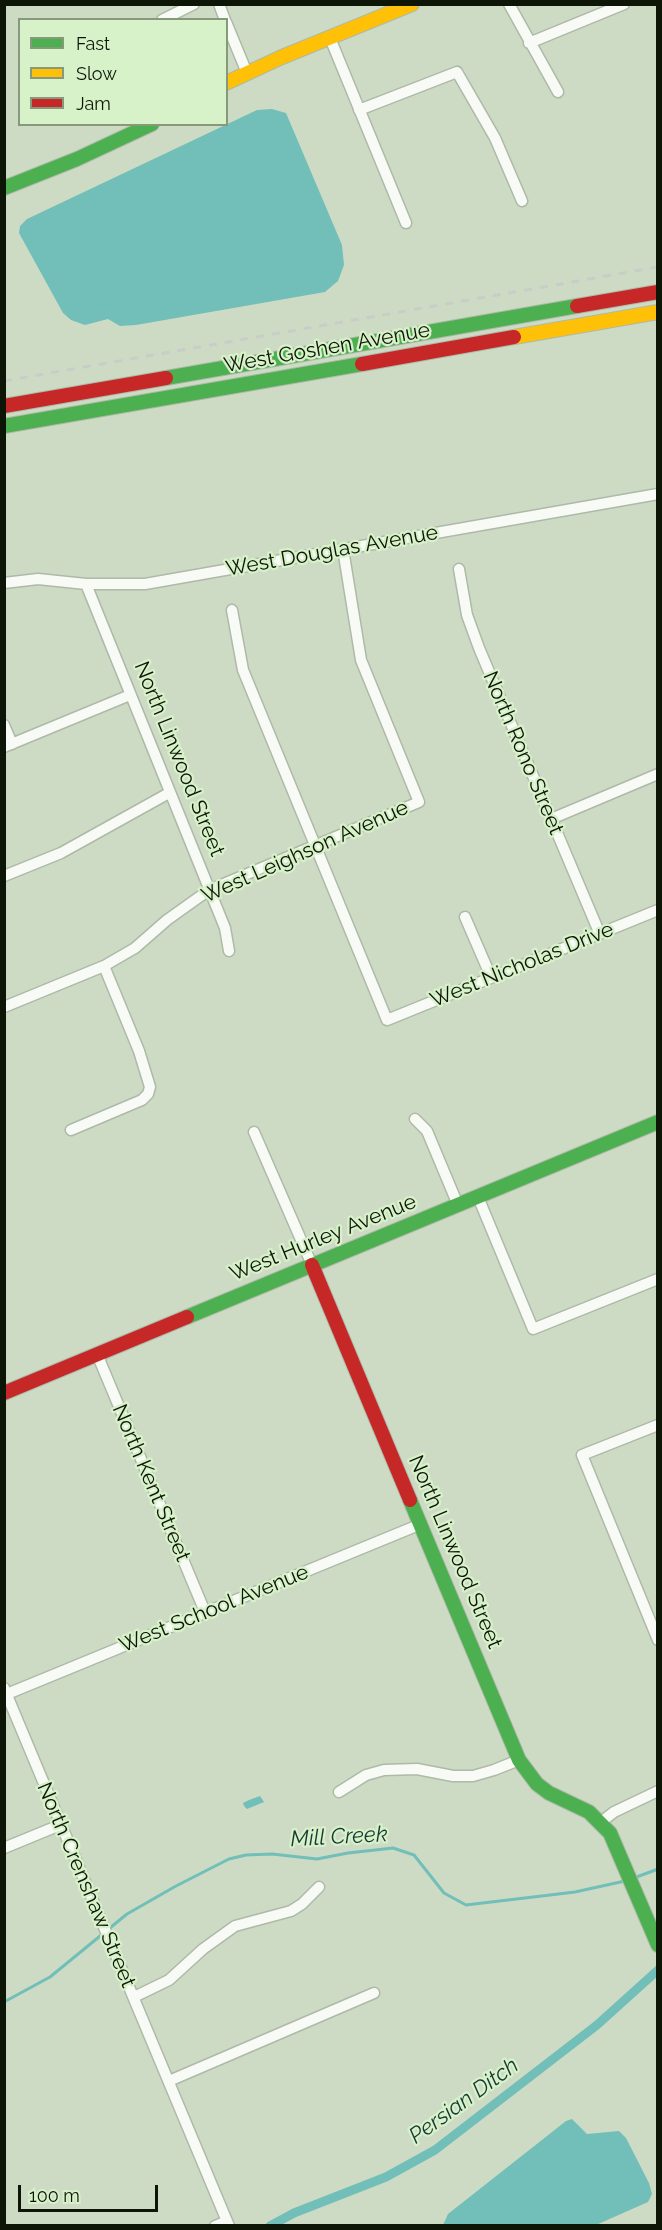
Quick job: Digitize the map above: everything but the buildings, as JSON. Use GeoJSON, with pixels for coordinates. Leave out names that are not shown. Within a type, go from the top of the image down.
{"type":"FeatureCollection","features":[{"type":"Feature","properties":{"kind":"street"},"geometry":{"type":"LineString","coordinates":[[166,18],[194,4]]}},
{"type":"Feature","properties":{"kind":"street"},"geometry":{"type":"LineString","coordinates":[[219,4],[225,18]]}},
{"type":"Feature","properties":{"kind":"street"},"geometry":{"type":"LineString","coordinates":[[228,82],[412,4]]}},
{"type":"Feature","properties":{"kind":"street"},"geometry":{"type":"LineString","coordinates":[[509,4],[558,92]]}},
{"type":"Feature","properties":{"kind":"street"},"geometry":{"type":"LineString","coordinates":[[530,43],[624,4]]}},
{"type":"Feature","properties":{"kind":"street"},"geometry":{"type":"LineString","coordinates":[[228,26],[247,73]]}},
{"type":"Feature","properties":{"kind":"street"},"geometry":{"type":"LineString","coordinates":[[330,38],[406,223]]}},
{"type":"Feature","properties":{"kind":"street"},"geometry":{"type":"LineString","coordinates":[[359,110],[457,72],[495,138],[522,201]]}},
{"type":"Feature","properties":{"kind":"street"},"geometry":{"type":"LineString","coordinates":[[4,188],[78,159],[148,126]]}},
{"type":"Feature","properties":{"kind":"street"},"geometry":{"type":"LineString","coordinates":[[653,293],[656,316]]}},
{"type":"Feature","properties":{"kind":"street","name":"West Goshen Avenue"},"geometry":{"type":"LineString","coordinates":[[4,406],[653,293]]}},
{"type":"Feature","properties":{"kind":"street","name":"West Goshen Avenue"},"geometry":{"type":"LineString","coordinates":[[4,426],[656,316]]}},
{"type":"Feature","properties":{"kind":"street"},"geometry":{"type":"LineString","coordinates":[[205,391],[214,381],[231,374],[307,360],[315,352]]}},
{"type":"Feature","properties":{"kind":"street","name":"West Douglas Avenue"},"geometry":{"type":"LineString","coordinates":[[4,583],[38,579],[86,584],[145,585],[657,494]]}},
{"type":"Feature","properties":{"kind":"street","name":"West Leighson Avenue"},"geometry":{"type":"LineString","coordinates":[[4,1007],[104,966],[135,948],[167,920],[209,890],[419,802],[361,660],[343,549]]}},
{"type":"Feature","properties":{"kind":"street","name":"North Rono Street"},"geometry":{"type":"LineString","coordinates":[[459,569],[467,615],[599,933]]}},
{"type":"Feature","properties":{"kind":"street","name":"North Linwood Street"},"geometry":{"type":"LineString","coordinates":[[86,584],[225,928],[229,951]]}},
{"type":"Feature","properties":{"kind":"street"},"geometry":{"type":"LineString","coordinates":[[232,610],[243,670],[315,846]]}},
{"type":"Feature","properties":{"kind":"street"},"geometry":{"type":"LineString","coordinates":[[4,725],[8,746],[130,694]]}},
{"type":"Feature","properties":{"kind":"street"},"geometry":{"type":"LineString","coordinates":[[551,819],[657,774]]}},
{"type":"Feature","properties":{"kind":"street"},"geometry":{"type":"LineString","coordinates":[[4,876],[61,853],[169,793]]}},
{"type":"Feature","properties":{"kind":"street","name":"West Nicholas Drive"},"geometry":{"type":"LineString","coordinates":[[315,846],[387,1020],[657,910]]}},
{"type":"Feature","properties":{"kind":"street"},"geometry":{"type":"LineString","coordinates":[[465,917],[491,977]]}},
{"type":"Feature","properties":{"kind":"street"},"geometry":{"type":"LineString","coordinates":[[71,1130],[142,1100],[148,1094],[150,1087],[139,1051],[104,966]]}},
{"type":"Feature","properties":{"kind":"street"},"geometry":{"type":"LineString","coordinates":[[415,1119],[427,1131],[458,1205]]}},
{"type":"Feature","properties":{"kind":"street","name":"West Hurley Avenue"},"geometry":{"type":"LineString","coordinates":[[4,1393],[657,1122]]}},
{"type":"Feature","properties":{"kind":"street"},"geometry":{"type":"LineString","coordinates":[[254,1132],[312,1265]]}},
{"type":"Feature","properties":{"kind":"street"},"geometry":{"type":"LineString","coordinates":[[478,1197],[533,1329],[657,1279]]}},
{"type":"Feature","properties":{"kind":"street","name":"North Linwood Street"},"geometry":{"type":"LineString","coordinates":[[312,1265],[519,1760],[537,1784],[549,1793],[589,1812],[601,1822]]}},
{"type":"Feature","properties":{"kind":"street","name":"North Kent Street"},"geometry":{"type":"LineString","coordinates":[[97,1354],[205,1612]]}},
{"type":"Feature","properties":{"kind":"street"},"geometry":{"type":"LineString","coordinates":[[657,1425],[582,1455],[657,1640]]}},
{"type":"Feature","properties":{"kind":"street","name":"West School Avenue"},"geometry":{"type":"LineString","coordinates":[[6,1691],[421,1524]]}},
{"type":"Feature","properties":{"kind":"street","name":"North Crenshaw Street"},"geometry":{"type":"LineString","coordinates":[[6,1691],[228,2223]]}},
{"type":"Feature","properties":{"kind":"street"},"geometry":{"type":"LineString","coordinates":[[339,1792],[366,1775],[384,1770],[417,1769],[453,1776],[473,1776],[519,1760]]}},
{"type":"Feature","properties":{"kind":"street"},"geometry":{"type":"LineString","coordinates":[[657,1791],[614,1812],[601,1822],[610,1833],[657,1945]]}},
{"type":"Feature","properties":{"kind":"street"},"geometry":{"type":"LineString","coordinates":[[4,1848],[60,1825]]}},
{"type":"Feature","properties":{"kind":"street"},"geometry":{"type":"LineString","coordinates":[[134,1997],[170,1980],[212,1942],[235,1926],[291,1911],[302,1904],[319,1887]]}},
{"type":"Feature","properties":{"kind":"street"},"geometry":{"type":"LineString","coordinates":[[169,2081],[374,1993]]}},
{"type":"Feature","properties":{"kind":"street"},"geometry":{"type":"LineString","coordinates":[[215,2226],[228,2223]]}},
{"type":"Feature","properties":{"kind":"water"},"geometry":{"type":"Polygon","coordinates":[[[272,109],[286,113],[342,245],[344,265],[338,281],[325,292],[136,325],[120,326],[108,319],[85,325],[71,320],[63,313],[19,233],[20,226],[27,219],[223,126],[228,126],[228,124],[257,110],[272,109]]]}},
{"type":"Feature","properties":{"kind":"water"},"geometry":{"type":"Polygon","coordinates":[[[260,1796],[264,1802],[247,1809],[244,1806],[243,1803],[260,1796]]]}},
{"type":"Feature","properties":{"kind":"water"},"geometry":{"type":"Polygon","coordinates":[[[572,2119],[587,2134],[619,2131],[626,2138],[649,2183],[652,2194],[648,2202],[596,2225],[443,2225],[448,2214],[566,2121],[572,2119]]]}},
{"type":"Feature","properties":{"kind":"waterway","name":"Mill Creek"},"geometry":{"type":"LineString","coordinates":[[4,2002],[50,1977],[127,1914],[229,1859],[246,1855],[272,1854],[317,1859],[393,1848],[414,1855],[444,1893],[466,1905],[575,1892],[625,1881]]}},
{"type":"Feature","properties":{"kind":"waterway","name":"Mill Creek"},"geometry":{"type":"LineString","coordinates":[[634,1878],[658,1869]]}},
{"type":"Feature","properties":{"kind":"waterway","name":"Persian Ditch"},"geometry":{"type":"LineString","coordinates":[[270,2226],[294,2213],[386,2177],[435,2150],[597,2025],[658,1970]]}},
{"type":"Feature","properties":{"kind":"railway"},"geometry":{"type":"LineString","coordinates":[[4,381],[658,267]]}},
{"type":"Feature","properties":{"kind":"traffic: fast"},"geometry":{"type":"LineString","coordinates":[[4,188],[77,159],[148,126]]}},
{"type":"Feature","properties":{"kind":"traffic: fast"},"geometry":{"type":"LineString","coordinates":[[166,378],[577,306]]}},
{"type":"Feature","properties":{"kind":"traffic: fast"},"geometry":{"type":"LineString","coordinates":[[4,426],[362,364]]}},
{"type":"Feature","properties":{"kind":"traffic: fast"},"geometry":{"type":"LineString","coordinates":[[187,1317],[658,1122]]}},
{"type":"Feature","properties":{"kind":"traffic: fast"},"geometry":{"type":"LineString","coordinates":[[410,1500],[519,1760],[537,1784],[549,1793],[589,1812],[610,1833],[658,1945]]}},
{"type":"Feature","properties":{"kind":"traffic: slow"},"geometry":{"type":"LineString","coordinates":[[228,82],[282,57],[412,4]]}},
{"type":"Feature","properties":{"kind":"traffic: slow"},"geometry":{"type":"LineString","coordinates":[[514,337],[658,312]]}},
{"type":"Feature","properties":{"kind":"traffic: jam"},"geometry":{"type":"LineString","coordinates":[[577,306],[658,292]]}},
{"type":"Feature","properties":{"kind":"traffic: jam"},"geometry":{"type":"LineString","coordinates":[[362,364],[514,337]]}},
{"type":"Feature","properties":{"kind":"traffic: jam"},"geometry":{"type":"LineString","coordinates":[[4,406],[166,378]]}},
{"type":"Feature","properties":{"kind":"traffic: jam"},"geometry":{"type":"LineString","coordinates":[[312,1265],[410,1500]]}},
{"type":"Feature","properties":{"kind":"traffic: jam"},"geometry":{"type":"LineString","coordinates":[[4,1393],[187,1317]]}}]}
